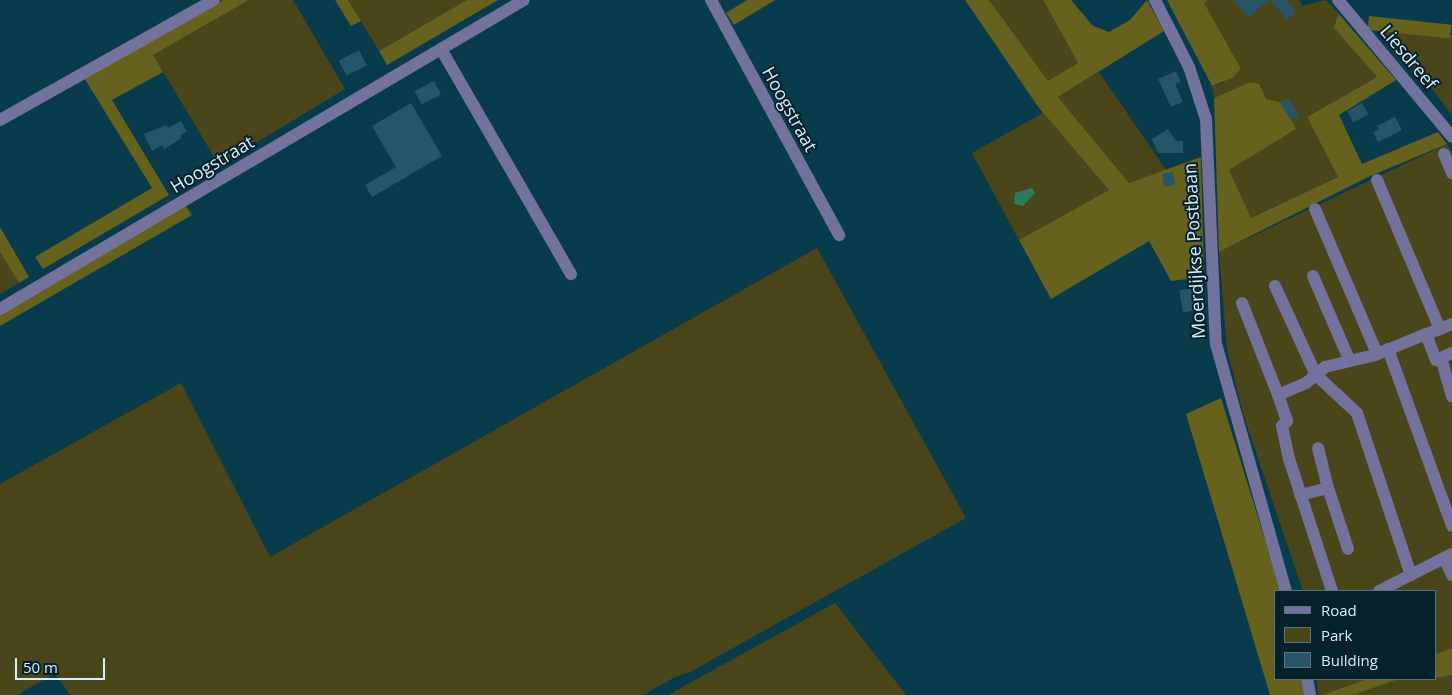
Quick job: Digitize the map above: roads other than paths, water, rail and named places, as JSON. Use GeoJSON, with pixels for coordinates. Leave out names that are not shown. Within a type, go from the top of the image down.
{"type":"FeatureCollection","features":[{"type":"Feature","properties":{"kind":"street"},"geometry":{"type":"LineString","coordinates":[[0,120],[214,0]]}},
{"type":"Feature","properties":{"kind":"street","name":"Hoogstraat"},"geometry":{"type":"LineString","coordinates":[[0,309],[524,0]]}},
{"type":"Feature","properties":{"kind":"street","name":"Hoogstraat"},"geometry":{"type":"LineString","coordinates":[[711,0],[839,236]]}},
{"type":"Feature","properties":{"kind":"street","name":"Moerdijkse Postbaan"},"geometry":{"type":"LineString","coordinates":[[1155,0],[1189,67],[1206,120],[1216,344],[1286,590]]}},
{"type":"Feature","properties":{"kind":"street","name":"Liesdreef"},"geometry":{"type":"LineString","coordinates":[[1338,0],[1452,137]]}},
{"type":"Feature","properties":{"kind":"street"},"geometry":{"type":"LineString","coordinates":[[441,49],[571,274]]}},
{"type":"Feature","properties":{"kind":"street"},"geometry":{"type":"LineString","coordinates":[[1444,154],[1452,173]]}},
{"type":"Feature","properties":{"kind":"street"},"geometry":{"type":"LineString","coordinates":[[1377,180],[1440,329]]}},
{"type":"Feature","properties":{"kind":"street"},"geometry":{"type":"LineString","coordinates":[[1315,209],[1382,352],[1452,526]]}},
{"type":"Feature","properties":{"kind":"street"},"geometry":{"type":"LineString","coordinates":[[1313,276],[1349,359]]}},
{"type":"Feature","properties":{"kind":"street"},"geometry":{"type":"LineString","coordinates":[[1275,286],[1316,375],[1357,413],[1411,575]]}},
{"type":"Feature","properties":{"kind":"street"},"geometry":{"type":"LineString","coordinates":[[1242,303],[1287,421],[1282,426],[1285,444],[1332,590]]}},
{"type":"Feature","properties":{"kind":"street"},"geometry":{"type":"LineString","coordinates":[[1278,395],[1316,375],[1325,367],[1349,359],[1382,352],[1452,324]]}},
{"type":"Feature","properties":{"kind":"street"},"geometry":{"type":"LineString","coordinates":[[1426,334],[1436,360],[1446,356],[1452,396]]}},
{"type":"Feature","properties":{"kind":"street"},"geometry":{"type":"LineString","coordinates":[[1318,448],[1328,488],[1348,550]]}},
{"type":"Feature","properties":{"kind":"street"},"geometry":{"type":"LineString","coordinates":[[1300,494],[1328,488]]}},
{"type":"Feature","properties":{"kind":"street"},"geometry":{"type":"LineString","coordinates":[[1392,588],[1411,575],[1448,556],[1452,575]]}},
{"type":"Feature","properties":{"kind":"street"},"geometry":{"type":"LineString","coordinates":[[1307,680],[1310,695]]}}]}
